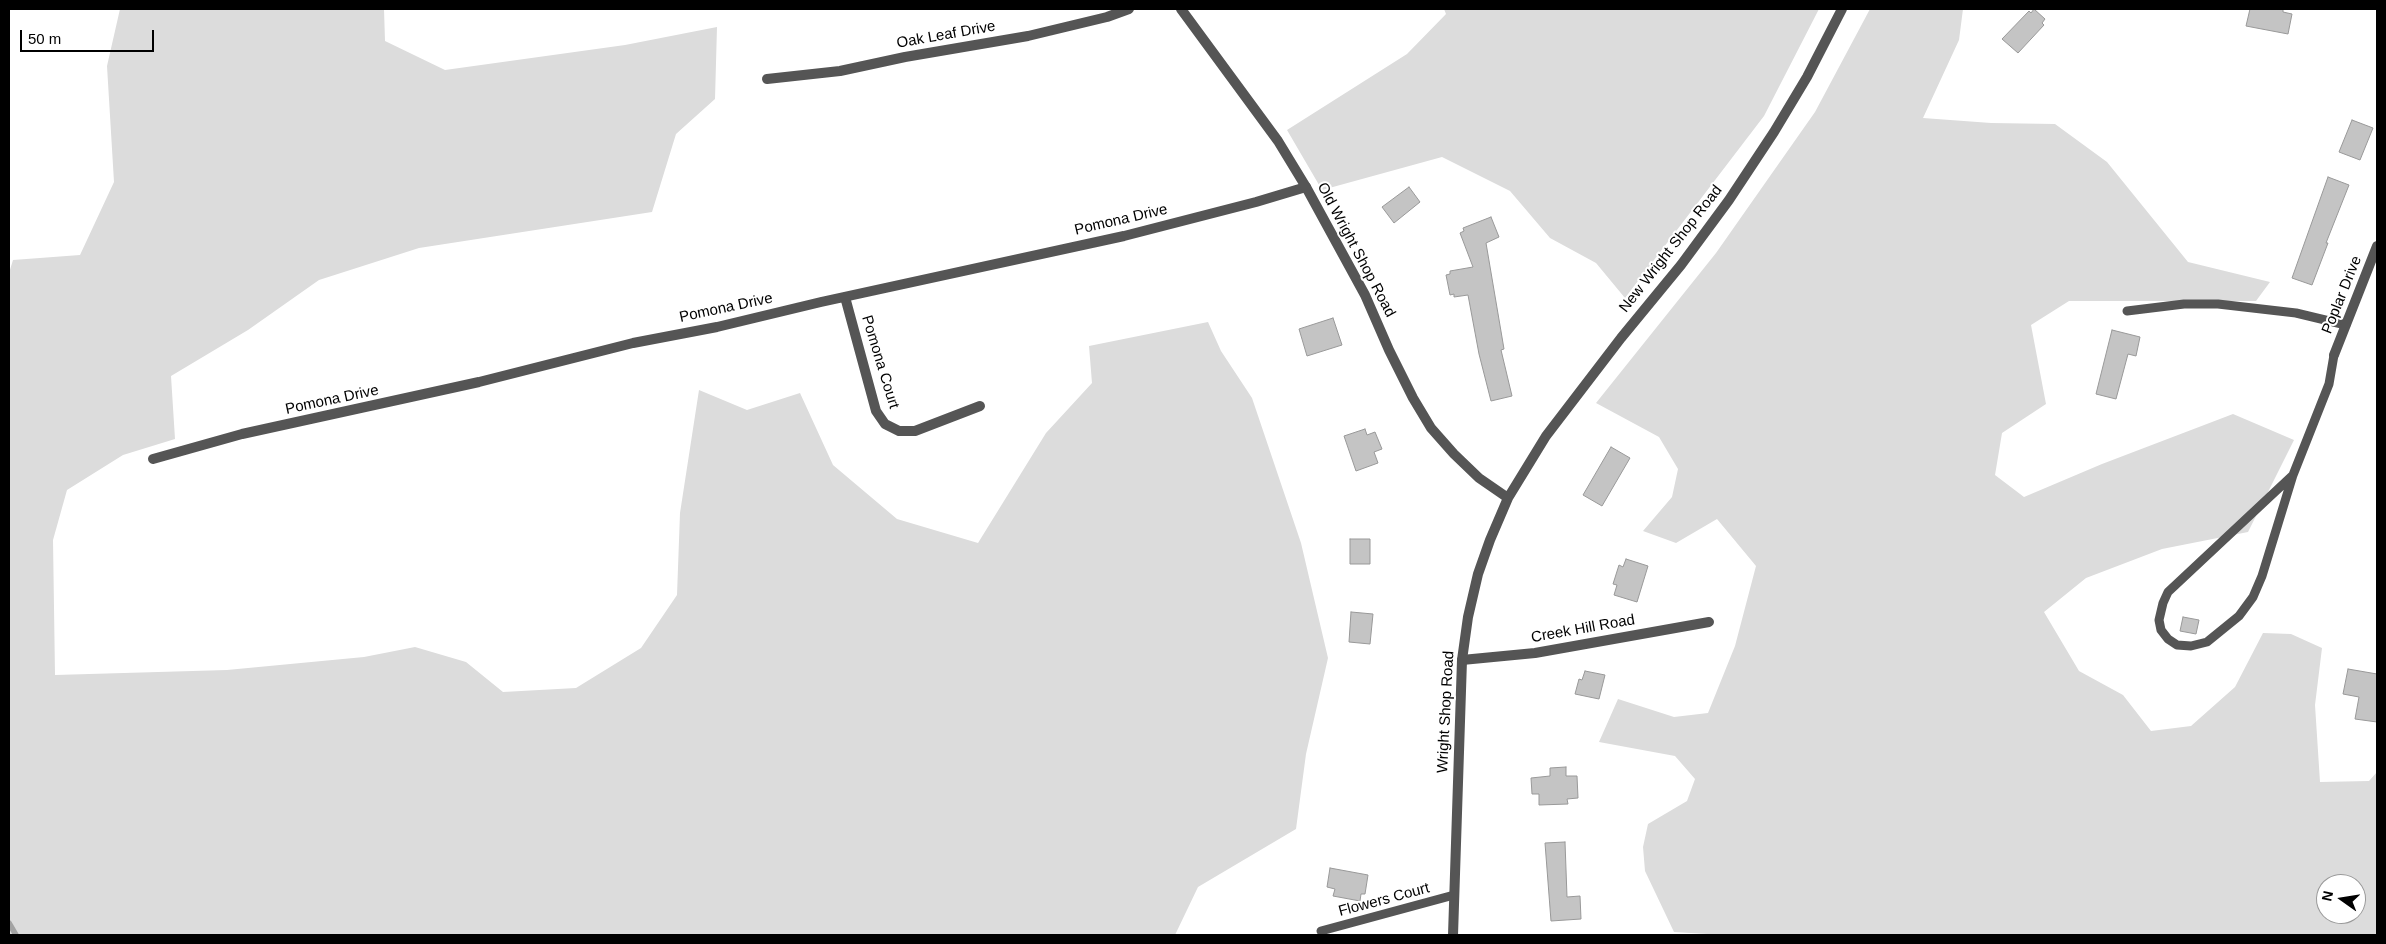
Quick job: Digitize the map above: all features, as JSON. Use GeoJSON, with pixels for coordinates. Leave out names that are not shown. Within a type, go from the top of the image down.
{"type":"FeatureCollection","features":[{"type":"Feature","properties":{"kind":"street","name":"Oak Leaf Drive"},"geometry":{"type":"LineString","coordinates":[[767,78],[840,71],[905,57],[1028,36],[1107,17],[1129,9]]}},
{"type":"Feature","properties":{"kind":"street","name":"Old Wright Shop Road"},"geometry":{"type":"LineString","coordinates":[[1181,9],[1267,126],[1306,187],[1365,295],[1409,390],[1431,428],[1479,478],[1508,498]]}},
{"type":"Feature","properties":{"kind":"street","name":"New Wright Shop Road"},"geometry":{"type":"LineString","coordinates":[[1508,498],[1546,436],[1729,200],[1774,132],[1807,77],[1842,9]]}},
{"type":"Feature","properties":{"kind":"street","name":"Pomona Drive"},"geometry":{"type":"LineString","coordinates":[[153,459],[242,434],[360,410],[480,382],[632,343],[717,327],[1124,236],[1306,187]]}},
{"type":"Feature","properties":{"kind":"street","name":"Poplar Drive"},"geometry":{"type":"LineString","coordinates":[[2334,355],[2377,246]]}},
{"type":"Feature","properties":{"kind":"street","name":"Pomona Court"},"geometry":{"type":"LineString","coordinates":[[845,297],[876,410],[886,424],[899,431],[915,431],[980,406]]}},
{"type":"Feature","properties":{"kind":"street","name":"Wright Shop Road"},"geometry":{"type":"LineString","coordinates":[[1453,935],[1462,660],[1468,617],[1478,574],[1508,498]]}},
{"type":"Feature","properties":{"kind":"street","name":"Creek Hill Road"},"geometry":{"type":"LineString","coordinates":[[1462,660],[1535,653],[1709,622]]}},
{"type":"Feature","properties":{"kind":"lane"},"geometry":{"type":"LineString","coordinates":[[2126,311],[2184,304],[2218,304],[2296,313],[2346,325]]}},
{"type":"Feature","properties":{"kind":"lane"},"geometry":{"type":"LineString","coordinates":[[2293,475],[2168,592],[2159,620],[2161,630],[2168,639],[2177,645],[2191,646],[2207,642],[2239,616],[2253,597],[2262,576],[2293,475],[2329,384],[2334,355]]}},
{"type":"Feature","properties":{"kind":"lane","name":"Flowers Court"},"geometry":{"type":"LineString","coordinates":[[1321,931],[1454,894]]}},
{"type":"Feature","properties":{"kind":"shaded area"},"geometry":{"type":"Polygon","coordinates":[[[120,9],[384,9],[385,41],[445,70],[625,45],[717,27],[715,99],[676,134],[652,212],[419,248],[319,280],[248,330],[171,376],[175,439],[123,455],[67,490],[53,540],[55,675],[227,670],[364,657],[415,647],[466,662],[503,692],[576,688],[641,648],[677,595],[680,513],[699,390],[747,410],[800,393],[833,465],[897,519],[978,543],[1046,433],[1092,383],[1089,346],[1208,322],[1221,351],[1252,398],[1301,543],[1328,658],[1306,754],[1296,829],[1198,887],[1175,935],[9,935],[9,273],[13,260],[80,255],[114,182],[107,66],[120,9]]]}},
{"type":"Feature","properties":{"kind":"shaded area"},"geometry":{"type":"Polygon","coordinates":[[[1444,9],[1819,9],[1764,116],[1625,298],[1596,263],[1550,238],[1510,191],[1442,157],[1322,190],[1287,130],[1407,54],[1446,14],[1444,9]]]}},
{"type":"Feature","properties":{"kind":"shaded area"},"geometry":{"type":"Polygon","coordinates":[[[1870,9],[1963,9],[1959,40],[1923,118],[1991,123],[2055,124],[2107,162],[2188,262],[2270,282],[2256,301],[2069,301],[2031,325],[2046,404],[2002,433],[1995,475],[2024,497],[2102,464],[2233,414],[2294,440],[2248,532],[2162,549],[2086,578],[2044,612],[2079,671],[2123,695],[2151,731],[2191,726],[2235,687],[2263,633],[2291,634],[2322,648],[2315,705],[2320,782],[2369,781],[2377,772],[2377,935],[1724,935],[1674,932],[1645,871],[1643,847],[1648,824],[1687,801],[1695,779],[1675,756],[1599,742],[1618,699],[1674,717],[1708,713],[1735,646],[1756,566],[1717,519],[1676,543],[1643,531],[1672,497],[1678,469],[1659,437],[1596,403],[1716,253],[1815,112],[1870,9]]]}},
{"type":"Feature","properties":{"kind":"building"},"geometry":{"type":"Polygon","coordinates":[[[2034,9],[2045,19],[2042,23],[2044,25],[2018,53],[2002,39],[2029,11],[2031,13],[2034,9]]]}},
{"type":"Feature","properties":{"kind":"building"},"geometry":{"type":"Polygon","coordinates":[[[2250,9],[2283,9],[2283,12],[2292,14],[2288,34],[2246,26],[2250,9]]]}},
{"type":"Feature","properties":{"kind":"building"},"geometry":{"type":"Polygon","coordinates":[[[2352,120],[2373,128],[2360,160],[2339,152],[2352,120]]]}},
{"type":"Feature","properties":{"kind":"building"},"geometry":{"type":"Polygon","coordinates":[[[2328,177],[2349,185],[2312,285],[2292,278],[2328,177]]]}},
{"type":"Feature","properties":{"kind":"building"},"geometry":{"type":"Polygon","coordinates":[[[1409,187],[1420,202],[1394,223],[1382,207],[1409,187]]]}},
{"type":"Feature","properties":{"kind":"building"},"geometry":{"type":"Polygon","coordinates":[[[1491,217],[1499,237],[1486,243],[1504,349],[1501,350],[1512,396],[1491,401],[1479,354],[1468,295],[1454,297],[1454,294],[1450,295],[1446,275],[1450,274],[1450,271],[1473,267],[1460,233],[1464,231],[1463,228],[1491,217]]]}},
{"type":"Feature","properties":{"kind":"building"},"geometry":{"type":"Polygon","coordinates":[[[1333,318],[1342,345],[1307,356],[1299,329],[1333,318]]]}},
{"type":"Feature","properties":{"kind":"building"},"geometry":{"type":"Polygon","coordinates":[[[2112,330],[2140,337],[2136,356],[2128,354],[2116,399],[2096,394],[2112,330]]]}},
{"type":"Feature","properties":{"kind":"building"},"geometry":{"type":"Polygon","coordinates":[[[1365,429],[1367,435],[1375,432],[1382,449],[1374,452],[1378,463],[1356,471],[1344,436],[1365,429]]]}},
{"type":"Feature","properties":{"kind":"building"},"geometry":{"type":"Polygon","coordinates":[[[1611,447],[1630,458],[1602,506],[1583,495],[1611,447]]]}},
{"type":"Feature","properties":{"kind":"building"},"geometry":{"type":"Polygon","coordinates":[[[1350,539],[1370,539],[1370,564],[1350,564],[1350,539]]]}},
{"type":"Feature","properties":{"kind":"building"},"geometry":{"type":"Polygon","coordinates":[[[1626,559],[1648,566],[1637,602],[1614,595],[1617,585],[1613,584],[1619,565],[1623,567],[1626,559]]]}},
{"type":"Feature","properties":{"kind":"building"},"geometry":{"type":"Polygon","coordinates":[[[1351,612],[1373,614],[1370,644],[1349,642],[1351,612]]]}},
{"type":"Feature","properties":{"kind":"building"},"geometry":{"type":"Polygon","coordinates":[[[2183,617],[2199,620],[2196,634],[2180,631],[2183,617]]]}},
{"type":"Feature","properties":{"kind":"building"},"geometry":{"type":"Polygon","coordinates":[[[2348,669],[2377,674],[2377,722],[2355,719],[2359,697],[2343,694],[2348,669]]]}},
{"type":"Feature","properties":{"kind":"building"},"geometry":{"type":"Polygon","coordinates":[[[1585,671],[1605,675],[1599,699],[1575,694],[1579,679],[1582,680],[1585,671]]]}},
{"type":"Feature","properties":{"kind":"building"},"geometry":{"type":"Polygon","coordinates":[[[1566,767],[1566,776],[1577,776],[1578,798],[1567,799],[1568,804],[1539,805],[1539,794],[1532,794],[1531,778],[1550,776],[1550,768],[1566,767]]]}},
{"type":"Feature","properties":{"kind":"building"},"geometry":{"type":"Polygon","coordinates":[[[1565,842],[1567,897],[1580,896],[1581,919],[1551,921],[1545,843],[1565,842]]]}},
{"type":"Feature","properties":{"kind":"building"},"geometry":{"type":"Polygon","coordinates":[[[1330,868],[1368,875],[1365,894],[1361,894],[1360,901],[1333,896],[1335,889],[1327,887],[1330,868]]]}},
{"type":"Feature","properties":{"kind":"waterway"},"geometry":{"type":"LineString","coordinates":[[9,923],[16,935]]}}]}
